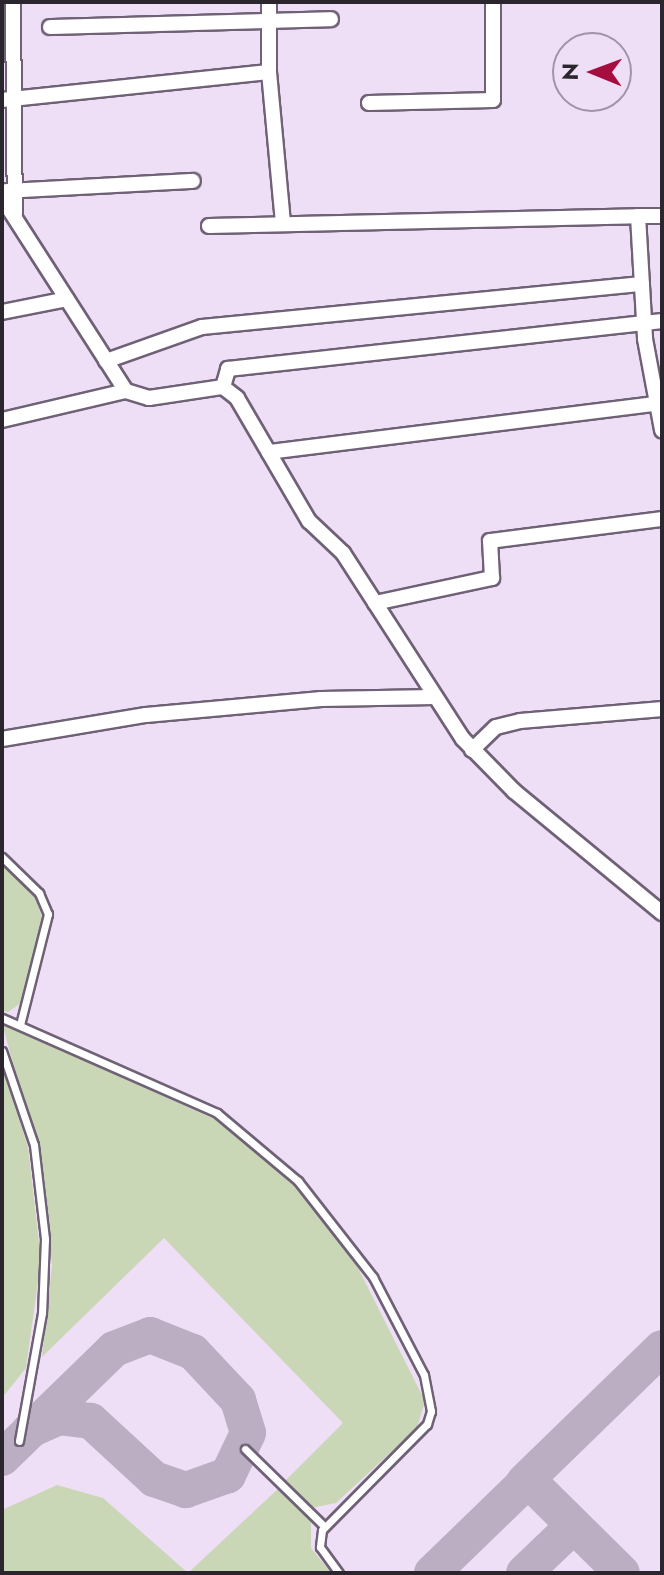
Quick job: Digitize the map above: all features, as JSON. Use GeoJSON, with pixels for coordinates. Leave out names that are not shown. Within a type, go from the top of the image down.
{"type":"FeatureCollection","features":[{"type":"Feature","properties":{"kind":"street"},"geometry":{"type":"LineString","coordinates":[[13,2],[6,193],[15,214],[126,391]]}},
{"type":"Feature","properties":{"kind":"street"},"geometry":{"type":"LineString","coordinates":[[269,2],[269,72],[283,222]]}},
{"type":"Feature","properties":{"kind":"street"},"geometry":{"type":"LineString","coordinates":[[369,103],[493,100],[493,2]]}},
{"type":"Feature","properties":{"kind":"street"},"geometry":{"type":"LineString","coordinates":[[50,27],[331,19]]}},
{"type":"Feature","properties":{"kind":"street"},"geometry":{"type":"LineString","coordinates":[[8,99],[269,72]]}},
{"type":"Feature","properties":{"kind":"street"},"geometry":{"type":"LineString","coordinates":[[6,193],[193,181]]}},
{"type":"Feature","properties":{"kind":"street"},"geometry":{"type":"LineString","coordinates":[[638,216],[644,322],[655,364],[654,404],[662,430]]}},
{"type":"Feature","properties":{"kind":"street"},"geometry":{"type":"LineString","coordinates":[[209,226],[662,216]]}},
{"type":"Feature","properties":{"kind":"street"},"geometry":{"type":"LineString","coordinates":[[106,361],[202,327],[642,284]]}},
{"type":"Feature","properties":{"kind":"street"},"geometry":{"type":"LineString","coordinates":[[2,312],[67,299]]}},
{"type":"Feature","properties":{"kind":"street"},"geometry":{"type":"LineString","coordinates":[[223,387],[228,369],[662,321]]}},
{"type":"Feature","properties":{"kind":"street"},"geometry":{"type":"LineString","coordinates":[[2,420],[126,391],[149,398],[223,387]]}},
{"type":"Feature","properties":{"kind":"street"},"geometry":{"type":"LineString","coordinates":[[223,387],[269,452],[309,521],[343,553],[472,750],[662,913]]}},
{"type":"Feature","properties":{"kind":"street"},"geometry":{"type":"LineString","coordinates":[[269,452],[654,404]]}},
{"type":"Feature","properties":{"kind":"street"},"geometry":{"type":"LineString","coordinates":[[375,603],[492,578],[490,541],[662,519]]}},
{"type":"Feature","properties":{"kind":"street"},"geometry":{"type":"LineString","coordinates":[[2,739],[146,715],[321,699],[435,697]]}},
{"type":"Feature","properties":{"kind":"street"},"geometry":{"type":"LineString","coordinates":[[472,750],[496,727],[520,721],[662,709]]}},
{"type":"Feature","properties":{"kind":"lane"},"geometry":{"type":"LineString","coordinates":[[2,857],[39,893],[48,914],[20,1025]]}},
{"type":"Feature","properties":{"kind":"lane"},"geometry":{"type":"LineString","coordinates":[[2,1018],[184,1095],[235,1125],[318,1202],[373,1277],[424,1375],[431,1411],[427,1424],[324,1526],[320,1547],[339,1573]]}},
{"type":"Feature","properties":{"kind":"lane"},"geometry":{"type":"LineString","coordinates":[[2,1051],[34,1145],[45,1239],[42,1313],[19,1441]]}},
{"type":"Feature","properties":{"kind":"lane"},"geometry":{"type":"LineString","coordinates":[[245,1449],[324,1526]]}},
{"type":"Feature","properties":{"kind":"green space"},"geometry":{"type":"Polygon","coordinates":[[[2,864],[35,897],[44,923],[21,1003],[8,1012],[2,1011],[2,864]]]}},
{"type":"Feature","properties":{"kind":"green space"},"geometry":{"type":"Polygon","coordinates":[[[2,1023],[223,1123],[282,1172],[351,1254],[425,1401],[417,1428],[336,1503],[311,1508],[284,1482],[343,1423],[164,1238],[42,1357],[52,1265],[44,1178],[2,1023]]]}},
{"type":"Feature","properties":{"kind":"green space"},"geometry":{"type":"Polygon","coordinates":[[[2,1066],[28,1147],[41,1260],[26,1368],[2,1398],[2,1066]]]}},
{"type":"Feature","properties":{"kind":"green space"},"geometry":{"type":"Polygon","coordinates":[[[57,1485],[103,1498],[188,1573],[2,1573],[2,1510],[57,1485]]]}},
{"type":"Feature","properties":{"kind":"green space"},"geometry":{"type":"Polygon","coordinates":[[[280,1487],[311,1520],[311,1548],[331,1573],[188,1573],[280,1487]]]}},
{"type":"Feature","properties":{"kind":"taxiway"},"geometry":{"type":"LineString","coordinates":[[2,1458],[114,1349],[150,1335],[193,1352],[238,1400],[248,1433],[228,1475],[186,1490],[154,1479],[91,1421],[59,1417],[30,1430]]}},
{"type":"Feature","properties":{"kind":"taxiway"},"geometry":{"type":"LineString","coordinates":[[524,1482],[662,1348]]}},
{"type":"Feature","properties":{"kind":"taxiway"},"geometry":{"type":"LineString","coordinates":[[432,1573],[528,1480],[622,1573]]}},
{"type":"Feature","properties":{"kind":"taxiway"},"geometry":{"type":"LineString","coordinates":[[524,1573],[569,1530]]}}]}
